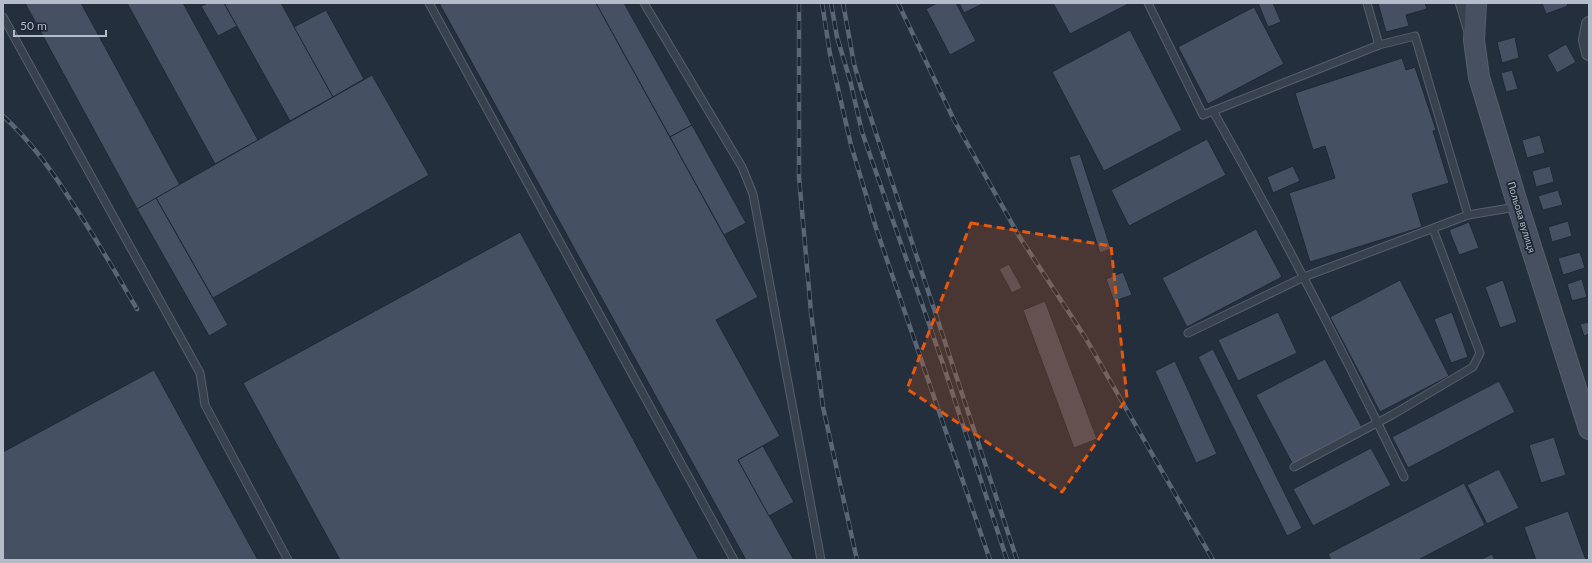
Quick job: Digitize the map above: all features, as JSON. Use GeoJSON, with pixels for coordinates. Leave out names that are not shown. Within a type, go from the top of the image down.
{"type":"FeatureCollection","features":[{"type":"Feature","properties":{"kind":"main road"},"geometry":{"type":"LineString","coordinates":[[1474,40],[1476,3]]}},
{"type":"Feature","properties":{"kind":"main road","name":"Польова вулиця"},"geometry":{"type":"LineString","coordinates":[[1474,40],[1480,77],[1518,206],[1589,429]]}},
{"type":"Feature","properties":{"kind":"street","name":"Польова вулиця"},"geometry":{"type":"LineString","coordinates":[[1463,3],[1474,40]]}},
{"type":"Feature","properties":{"kind":"street"},"geometry":{"type":"LineString","coordinates":[[1589,24],[1586,40],[1589,52]]}},
{"type":"Feature","properties":{"kind":"lane"},"geometry":{"type":"LineString","coordinates":[[429,3],[734,560]]}},
{"type":"Feature","properties":{"kind":"lane"},"geometry":{"type":"LineString","coordinates":[[644,3],[742,167],[753,194],[821,560]]}},
{"type":"Feature","properties":{"kind":"lane"},"geometry":{"type":"LineString","coordinates":[[1148,3],[1203,115],[1379,45],[1415,36],[1468,215]]}},
{"type":"Feature","properties":{"kind":"lane"},"geometry":{"type":"LineString","coordinates":[[1367,3],[1379,45]]}},
{"type":"Feature","properties":{"kind":"lane"},"geometry":{"type":"LineString","coordinates":[[3,17],[200,373],[205,405],[288,560]]}},
{"type":"Feature","properties":{"kind":"lane"},"geometry":{"type":"LineString","coordinates":[[1213,111],[1258,190],[1304,277],[1404,477]]}},
{"type":"Feature","properties":{"kind":"lane"},"geometry":{"type":"LineString","coordinates":[[1188,334],[1304,277],[1468,215],[1518,206]]}},
{"type":"Feature","properties":{"kind":"lane"},"geometry":{"type":"LineString","coordinates":[[1294,467],[1378,423],[1473,367],[1480,353],[1433,229]]}},
{"type":"Feature","properties":{"kind":"highlighted area"},"geometry":{"type":"Polygon","coordinates":[[[971,223],[1111,246],[1127,398],[1062,492],[907,389],[971,223]]]}},
{"type":"Feature","properties":{"kind":"building"},"geometry":{"type":"Polygon","coordinates":[[[25,3],[81,3],[180,185],[137,209],[25,3]]]}},
{"type":"Feature","properties":{"kind":"building"},"geometry":{"type":"Polygon","coordinates":[[[127,3],[183,3],[258,140],[215,164],[127,3]]]}},
{"type":"Feature","properties":{"kind":"building"},"geometry":{"type":"Polygon","coordinates":[[[208,3],[224,3],[237,26],[218,36],[201,6],[208,3]]]}},
{"type":"Feature","properties":{"kind":"building"},"geometry":{"type":"Polygon","coordinates":[[[224,3],[281,3],[333,97],[290,121],[224,3]]]}},
{"type":"Feature","properties":{"kind":"building"},"geometry":{"type":"Polygon","coordinates":[[[439,3],[596,3],[758,297],[716,320],[780,436],[738,460],[794,560],[746,560],[439,3]]]}},
{"type":"Feature","properties":{"kind":"building"},"geometry":{"type":"Polygon","coordinates":[[[596,3],[624,3],[692,125],[670,137],[596,3]]]}},
{"type":"Feature","properties":{"kind":"building"},"geometry":{"type":"Polygon","coordinates":[[[937,3],[956,3],[976,41],[950,55],[926,9],[937,3]]]}},
{"type":"Feature","properties":{"kind":"building"},"geometry":{"type":"Polygon","coordinates":[[[959,3],[981,3],[982,4],[964,13],[959,3]]]}},
{"type":"Feature","properties":{"kind":"building"},"geometry":{"type":"Polygon","coordinates":[[[1053,3],[1130,3],[1070,34],[1053,3]]]}},
{"type":"Feature","properties":{"kind":"building"},"geometry":{"type":"Polygon","coordinates":[[[1258,3],[1273,3],[1281,22],[1268,27],[1258,3]]]}},
{"type":"Feature","properties":{"kind":"building"},"geometry":{"type":"Polygon","coordinates":[[[1378,3],[1425,3],[1427,9],[1406,15],[1409,26],[1386,32],[1378,3]]]}},
{"type":"Feature","properties":{"kind":"building"},"geometry":{"type":"Polygon","coordinates":[[[1542,3],[1567,3],[1568,6],[1546,14],[1542,3]]]}},
{"type":"Feature","properties":{"kind":"building"},"geometry":{"type":"Polygon","coordinates":[[[1254,7],[1284,64],[1208,104],[1178,47],[1254,7]]]}},
{"type":"Feature","properties":{"kind":"building"},"geometry":{"type":"Polygon","coordinates":[[[326,10],[364,79],[333,97],[294,27],[326,10]]]}},
{"type":"Feature","properties":{"kind":"building"},"geometry":{"type":"Polygon","coordinates":[[[1130,30],[1182,130],[1104,171],[1052,72],[1130,30]]]}},
{"type":"Feature","properties":{"kind":"building"},"geometry":{"type":"Polygon","coordinates":[[[1515,37],[1519,58],[1502,63],[1497,42],[1515,37]]]}},
{"type":"Feature","properties":{"kind":"building"},"geometry":{"type":"Polygon","coordinates":[[[1566,44],[1576,62],[1557,73],[1547,55],[1566,44]]]}},
{"type":"Feature","properties":{"kind":"building"},"geometry":{"type":"Polygon","coordinates":[[[1402,58],[1406,70],[1415,67],[1436,130],[1433,131],[1449,183],[1412,194],[1422,227],[1310,262],[1289,193],[1335,178],[1325,146],[1313,150],[1295,93],[1402,58]]]}},
{"type":"Feature","properties":{"kind":"building"},"geometry":{"type":"Polygon","coordinates":[[[1512,70],[1518,89],[1506,92],[1501,73],[1512,70]]]}},
{"type":"Feature","properties":{"kind":"building"},"geometry":{"type":"Polygon","coordinates":[[[372,75],[429,175],[213,298],[156,198],[372,75]]]}},
{"type":"Feature","properties":{"kind":"building"},"geometry":{"type":"Polygon","coordinates":[[[692,125],[746,223],[724,235],[670,137],[692,125]]]}},
{"type":"Feature","properties":{"kind":"building"},"geometry":{"type":"Polygon","coordinates":[[[1540,135],[1545,153],[1527,158],[1522,140],[1540,135]]]}},
{"type":"Feature","properties":{"kind":"building"},"geometry":{"type":"Polygon","coordinates":[[[1207,139],[1226,175],[1129,226],[1111,190],[1207,139]]]}},
{"type":"Feature","properties":{"kind":"building"},"geometry":{"type":"Polygon","coordinates":[[[1080,154],[1111,249],[1100,253],[1069,157],[1080,154]]]}},
{"type":"Feature","properties":{"kind":"building"},"geometry":{"type":"Polygon","coordinates":[[[1293,166],[1300,181],[1273,193],[1267,177],[1293,166]]]}},
{"type":"Feature","properties":{"kind":"building"},"geometry":{"type":"Polygon","coordinates":[[[1550,166],[1554,182],[1536,187],[1532,171],[1550,166]]]}},
{"type":"Feature","properties":{"kind":"building"},"geometry":{"type":"Polygon","coordinates":[[[1558,190],[1563,205],[1543,210],[1538,196],[1558,190]]]}},
{"type":"Feature","properties":{"kind":"building"},"geometry":{"type":"Polygon","coordinates":[[[156,198],[228,325],[209,336],[137,209],[156,198]]]}},
{"type":"Feature","properties":{"kind":"building"},"geometry":{"type":"Polygon","coordinates":[[[1568,221],[1572,236],[1552,242],[1548,227],[1568,221]]]}},
{"type":"Feature","properties":{"kind":"building"},"geometry":{"type":"Polygon","coordinates":[[[1469,222],[1479,248],[1459,255],[1449,230],[1469,222]]]}},
{"type":"Feature","properties":{"kind":"building"},"geometry":{"type":"Polygon","coordinates":[[[1256,229],[1282,277],[1187,327],[1162,278],[1256,229]]]}},
{"type":"Feature","properties":{"kind":"building"},"geometry":{"type":"Polygon","coordinates":[[[520,232],[699,560],[340,560],[243,383],[520,232]]]}},
{"type":"Feature","properties":{"kind":"building"},"geometry":{"type":"Polygon","coordinates":[[[1580,252],[1585,268],[1563,275],[1558,258],[1580,252]]]}},
{"type":"Feature","properties":{"kind":"building"},"geometry":{"type":"Polygon","coordinates":[[[1009,264],[1022,288],[1012,293],[999,269],[1009,264]]]}},
{"type":"Feature","properties":{"kind":"building"},"geometry":{"type":"Polygon","coordinates":[[[1123,272],[1132,295],[1114,301],[1106,279],[1123,272]]]}},
{"type":"Feature","properties":{"kind":"building"},"geometry":{"type":"Polygon","coordinates":[[[1582,279],[1587,297],[1572,301],[1567,284],[1582,279]]]}},
{"type":"Feature","properties":{"kind":"building"},"geometry":{"type":"Polygon","coordinates":[[[1400,280],[1449,376],[1380,412],[1330,317],[1400,280]]]}},
{"type":"Feature","properties":{"kind":"building"},"geometry":{"type":"Polygon","coordinates":[[[1503,280],[1517,322],[1500,328],[1485,287],[1503,280]]]}},
{"type":"Feature","properties":{"kind":"building"},"geometry":{"type":"Polygon","coordinates":[[[1045,301],[1097,439],[1074,448],[1023,310],[1045,301]]]}},
{"type":"Feature","properties":{"kind":"building"},"geometry":{"type":"Polygon","coordinates":[[[1278,312],[1297,353],[1238,381],[1218,340],[1278,312]]]}},
{"type":"Feature","properties":{"kind":"building"},"geometry":{"type":"Polygon","coordinates":[[[1452,312],[1468,357],[1451,363],[1434,319],[1452,312]]]}},
{"type":"Feature","properties":{"kind":"building"},"geometry":{"type":"Polygon","coordinates":[[[1589,322],[1589,334],[1584,336],[1580,324],[1589,322]]]}},
{"type":"Feature","properties":{"kind":"building"},"geometry":{"type":"Polygon","coordinates":[[[1213,349],[1302,528],[1287,536],[1198,357],[1213,349]]]}},
{"type":"Feature","properties":{"kind":"building"},"geometry":{"type":"Polygon","coordinates":[[[1325,359],[1363,429],[1293,465],[1256,395],[1325,359]]]}},
{"type":"Feature","properties":{"kind":"building"},"geometry":{"type":"Polygon","coordinates":[[[1175,361],[1217,454],[1196,463],[1155,371],[1175,361]]]}},
{"type":"Feature","properties":{"kind":"building"},"geometry":{"type":"Polygon","coordinates":[[[154,370],[258,560],[3,560],[3,452],[154,370]]]}},
{"type":"Feature","properties":{"kind":"building"},"geometry":{"type":"Polygon","coordinates":[[[1499,381],[1515,412],[1408,468],[1392,437],[1499,381]]]}},
{"type":"Feature","properties":{"kind":"building"},"geometry":{"type":"Polygon","coordinates":[[[1554,437],[1566,475],[1541,483],[1529,445],[1554,437]]]}},
{"type":"Feature","properties":{"kind":"building"},"geometry":{"type":"Polygon","coordinates":[[[763,446],[794,502],[769,516],[738,460],[763,446]]]}},
{"type":"Feature","properties":{"kind":"building"},"geometry":{"type":"Polygon","coordinates":[[[1371,448],[1391,485],[1313,526],[1293,489],[1371,448]]]}},
{"type":"Feature","properties":{"kind":"building"},"geometry":{"type":"Polygon","coordinates":[[[1499,469],[1519,508],[1487,524],[1467,485],[1499,469]]]}},
{"type":"Feature","properties":{"kind":"building"},"geometry":{"type":"Polygon","coordinates":[[[1464,483],[1485,525],[1418,560],[1331,560],[1328,554],[1464,483]]]}},
{"type":"Feature","properties":{"kind":"building"},"geometry":{"type":"Polygon","coordinates":[[[1568,511],[1586,560],[1536,560],[1524,527],[1568,511]]]}},
{"type":"Feature","properties":{"kind":"building"},"geometry":{"type":"Polygon","coordinates":[[[1492,554],[1495,560],[1480,560],[1492,554]]]}},
{"type":"Feature","properties":{"kind":"railway"},"geometry":{"type":"LineString","coordinates":[[799,3],[799,177],[811,312],[823,407],[857,560]]}},
{"type":"Feature","properties":{"kind":"railway"},"geometry":{"type":"LineString","coordinates":[[822,3],[830,54],[851,145],[876,228],[990,560]]}},
{"type":"Feature","properties":{"kind":"railway"},"geometry":{"type":"LineString","coordinates":[[831,3],[837,37],[850,80],[862,132],[943,364],[1007,560]]}},
{"type":"Feature","properties":{"kind":"railway"},"geometry":{"type":"LineString","coordinates":[[843,3],[854,64],[862,91],[1017,560]]}},
{"type":"Feature","properties":{"kind":"railway"},"geometry":{"type":"LineString","coordinates":[[898,3],[954,120],[1019,236],[1085,337],[1213,560]]}},
{"type":"Feature","properties":{"kind":"railway"},"geometry":{"type":"LineString","coordinates":[[3,116],[24,137],[59,183],[83,219],[137,309]]}}]}
